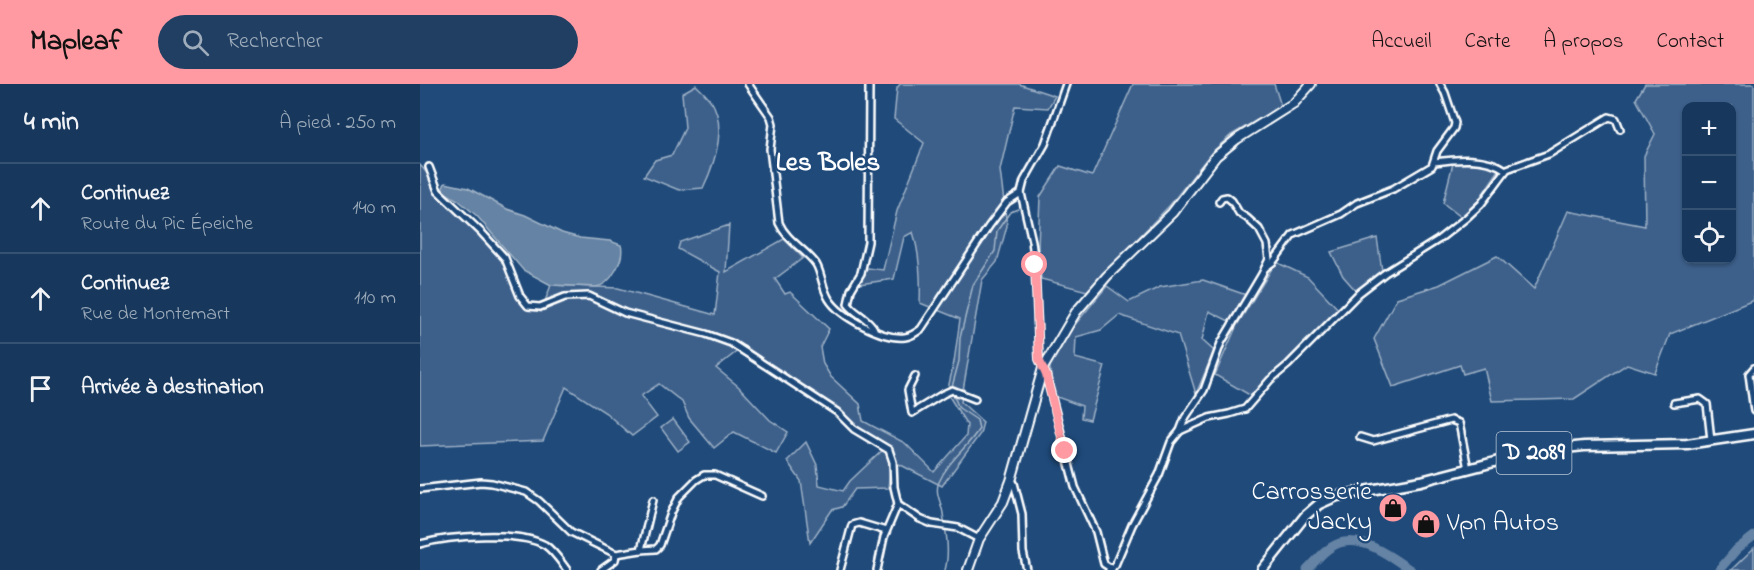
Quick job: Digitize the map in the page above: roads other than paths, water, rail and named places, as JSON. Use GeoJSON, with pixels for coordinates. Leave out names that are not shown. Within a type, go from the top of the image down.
{"type":"FeatureCollection","features":[{"type":"Feature","properties":{"kind":"main road"},"geometry":{"type":"LineString","coordinates":[[968,570],[979,539],[1003,502],[1011,482],[1043,368],[1076,312],[1107,276],[1172,213],[1215,156],[1237,138],[1294,103],[1311,84]]}},
{"type":"Feature","properties":{"kind":"main road","name":"D 2089"},"geometry":{"type":"LineString","coordinates":[[1262,570],[1305,516],[1319,504],[1337,495],[1421,481],[1524,454],[1558,449],[1584,446],[1677,445],[1754,434]]}},
{"type":"Feature","properties":{"kind":"street"},"geometry":{"type":"LineString","coordinates":[[748,84],[771,117],[773,124],[771,149],[779,224],[783,232],[817,266],[829,300],[840,312],[874,330],[903,338],[913,336],[921,329],[988,226],[1007,202],[1021,193]]}},
{"type":"Feature","properties":{"kind":"street"},"geometry":{"type":"LineString","coordinates":[[869,84],[868,242],[861,273],[848,297],[848,304],[852,310],[872,324],[874,330]]}},
{"type":"Feature","properties":{"kind":"street"},"geometry":{"type":"LineString","coordinates":[[1066,84],[1045,144],[1024,181],[1021,193],[1035,265],[1039,359],[1046,375],[1075,487],[1096,532],[1104,564],[1111,570],[1159,475],[1172,442],[1204,390],[1221,343],[1269,259],[1267,244],[1259,228],[1239,213],[1227,197],[1222,198],[1219,202]]}},
{"type":"Feature","properties":{"kind":"street"},"geometry":{"type":"LineString","coordinates":[[1265,268],[1273,262],[1293,235],[1341,214],[1357,203],[1393,189],[1422,174],[1432,166],[1437,151],[1454,128],[1455,123],[1440,84]]}},
{"type":"Feature","properties":{"kind":"street"},"geometry":{"type":"LineString","coordinates":[[1180,431],[1209,418],[1245,409],[1270,380],[1288,365],[1359,293],[1385,273],[1438,240],[1466,218],[1481,204],[1506,170],[1549,154],[1609,117],[1616,119],[1620,129]]}},
{"type":"Feature","properties":{"kind":"street"},"geometry":{"type":"LineString","coordinates":[[1434,162],[1453,160],[1492,162],[1506,170]]}},
{"type":"Feature","properties":{"kind":"street"},"geometry":{"type":"LineString","coordinates":[[429,167],[438,191],[483,233],[505,258],[520,296],[528,306],[540,307],[565,297],[590,296],[625,313],[731,343],[837,412],[854,429],[889,450],[894,462],[894,487],[898,504],[886,531],[877,570]]}},
{"type":"Feature","properties":{"kind":"street"},"geometry":{"type":"LineString","coordinates":[[1754,368],[1749,374],[1754,411]]}},
{"type":"Feature","properties":{"kind":"street"},"geometry":{"type":"LineString","coordinates":[[915,376],[908,390],[912,413],[952,390],[975,399]]}},
{"type":"Feature","properties":{"kind":"street"},"geometry":{"type":"LineString","coordinates":[[1674,403],[1700,399],[1704,401],[1707,404],[1712,440]]}},
{"type":"Feature","properties":{"kind":"street"},"geometry":{"type":"LineString","coordinates":[[1360,436],[1373,441],[1451,420],[1456,421],[1468,469]]}},
{"type":"Feature","properties":{"kind":"street"},"geometry":{"type":"LineString","coordinates":[[420,489],[481,482],[526,492],[539,501],[571,532],[616,554],[656,549],[660,545],[679,497],[704,475],[716,475],[762,496]]}},
{"type":"Feature","properties":{"kind":"street"},"geometry":{"type":"LineString","coordinates":[[1011,482],[1014,483],[1022,514],[1023,552],[1027,570]]}},
{"type":"Feature","properties":{"kind":"street"},"geometry":{"type":"LineString","coordinates":[[641,550],[653,500]]}},
{"type":"Feature","properties":{"kind":"street"},"geometry":{"type":"LineString","coordinates":[[898,504],[920,519],[948,525],[979,539]]}},
{"type":"Feature","properties":{"kind":"street"},"geometry":{"type":"LineString","coordinates":[[840,570],[852,525],[859,523],[886,531]]}},
{"type":"Feature","properties":{"kind":"street"},"geometry":{"type":"LineString","coordinates":[[420,544],[496,534],[545,545],[552,550],[567,570]]}},
{"type":"Feature","properties":{"kind":"street"},"geometry":{"type":"LineString","coordinates":[[601,570],[615,560],[616,554]]}},
{"type":"Feature","properties":{"kind":"waterway"},"geometry":{"type":"LineString","coordinates":[[952,387],[959,361],[960,338],[973,285],[995,251],[997,231],[1010,212],[1018,209]]}},
{"type":"Feature","properties":{"kind":"waterway"},"geometry":{"type":"LineString","coordinates":[[945,570],[947,542],[938,486],[947,468],[979,429],[977,420],[959,408],[952,392]]}},
{"type":"Feature","properties":{"kind":"waterway"},"geometry":{"type":"LineString","coordinates":[[1719,570],[1737,549],[1754,536]]}},
{"type":"Feature","properties":{"kind":"waterway"},"geometry":{"type":"LineString","coordinates":[[1307,570],[1333,546],[1344,542],[1370,546],[1411,570]]}},
{"type":"Feature","properties":{"kind":"place","name":"Carrosserie Jacky"},"geometry":{"type":"Point","coordinates":[1393,508]}},
{"type":"Feature","properties":{"kind":"place","name":"Vpn Autos"},"geometry":{"type":"Point","coordinates":[1426,524]}},
{"type":"Feature","properties":{"kind":"district","name":"Les Boles"},"geometry":{"type":"Point","coordinates":[828,163]}}]}
